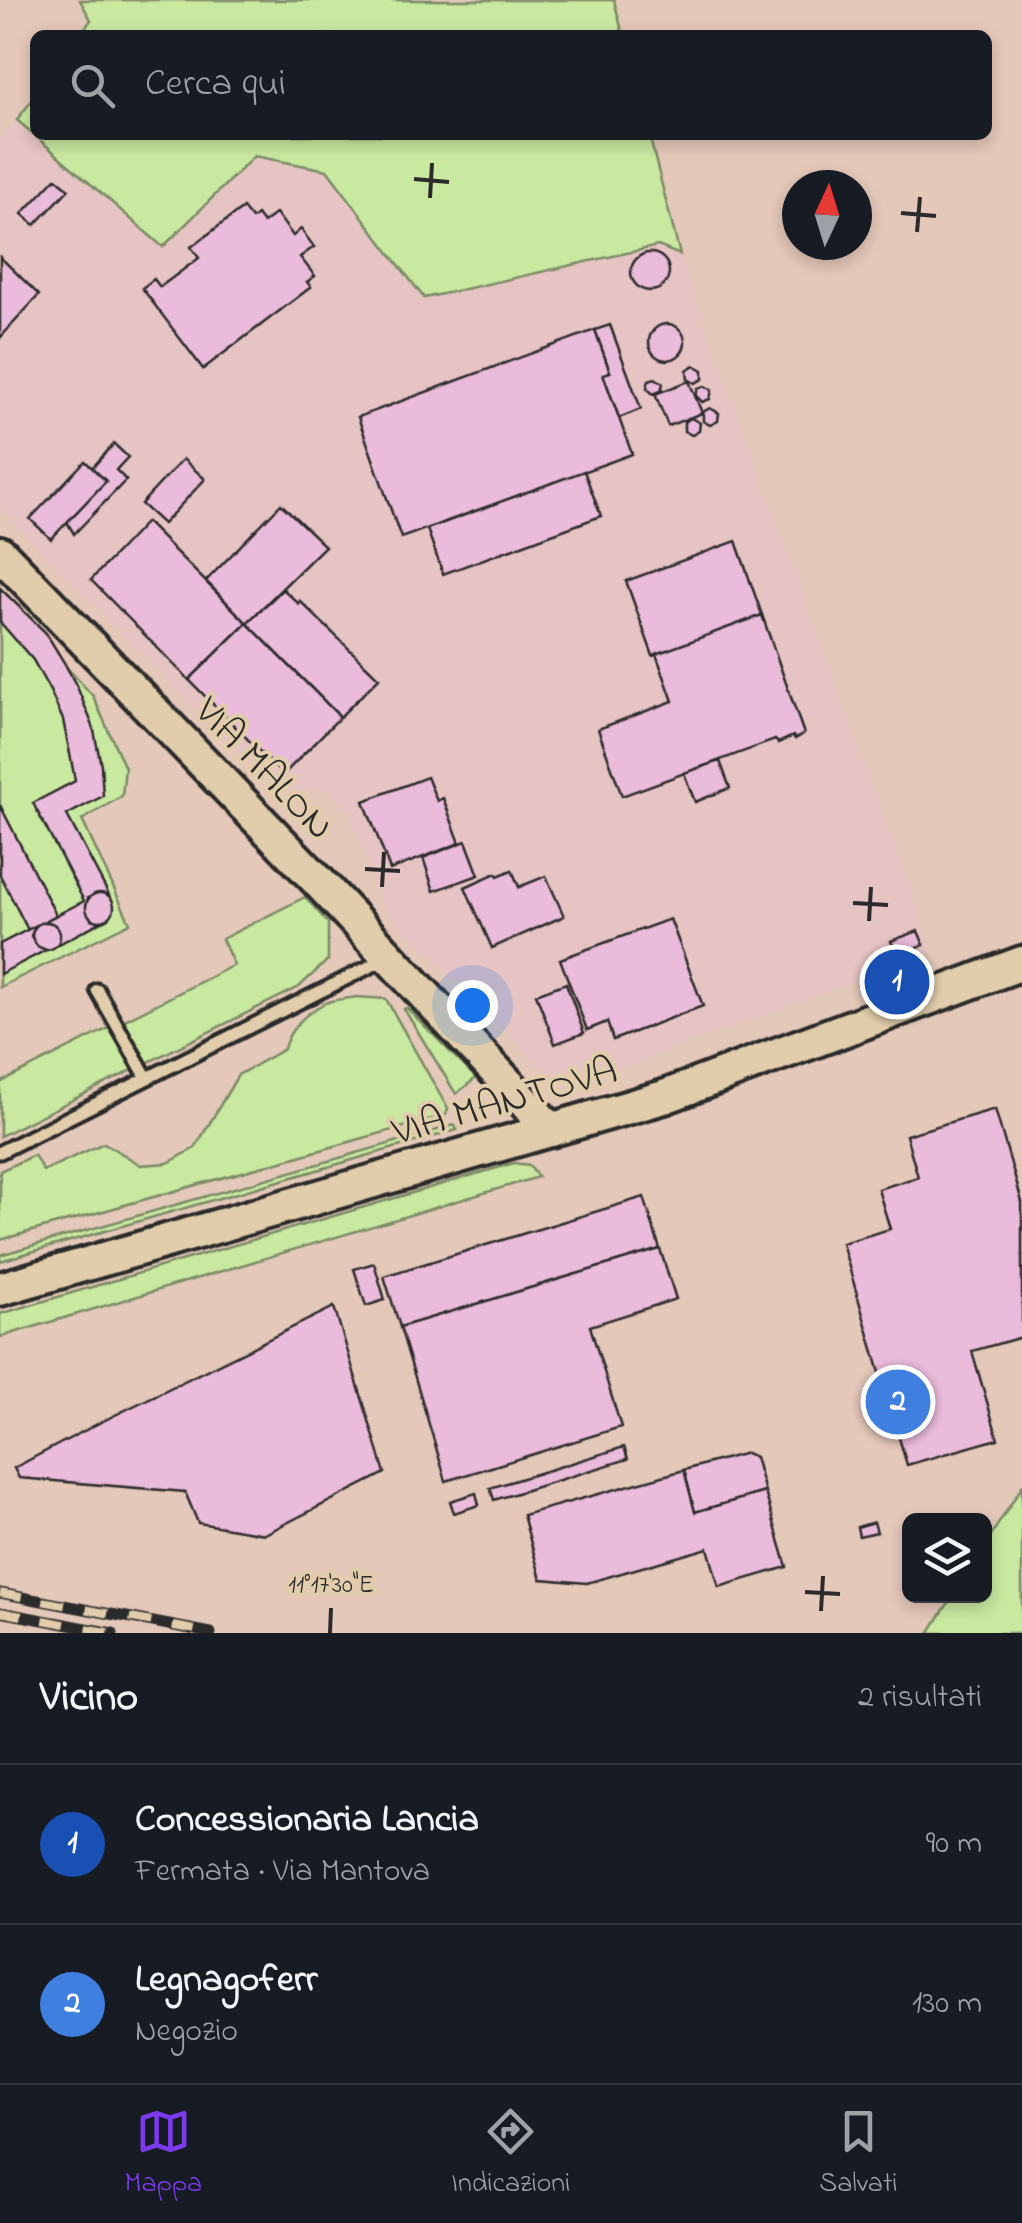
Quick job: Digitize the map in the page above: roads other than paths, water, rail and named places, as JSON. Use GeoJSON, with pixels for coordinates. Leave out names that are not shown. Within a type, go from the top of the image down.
{"type":"FeatureCollection","features":[{"type":"Feature","properties":{"kind":"street","name":"VIA MALON"},"geometry":{"type":"LineString","coordinates":[[0,553],[318,881],[551,1130]]}},
{"type":"Feature","properties":{"kind":"street","name":"VIA MANTOVA"},"geometry":{"type":"LineString","coordinates":[[0,1288],[664,1097],[1022,963]]}},
{"type":"Feature","properties":{"kind":"lane"},"geometry":{"type":"LineString","coordinates":[[0,1152],[388,957]]}},
{"type":"Feature","properties":{"kind":"lane"},"geometry":{"type":"LineString","coordinates":[[98,990],[147,1078]]}},
{"type":"Feature","properties":{"kind":"railway"},"geometry":{"type":"LineString","coordinates":[[0,1593],[211,1633]]}},
{"type":"Feature","properties":{"kind":"railway"},"geometry":{"type":"LineString","coordinates":[[0,1612],[113,1633]]}},
{"type":"Feature","properties":{"kind":"place","name":"Concessionaria Lancia"},"geometry":{"type":"Point","coordinates":[897,982]}},
{"type":"Feature","properties":{"kind":"place","name":"Legnagoferr"},"geometry":{"type":"Point","coordinates":[898,1402]}}]}
